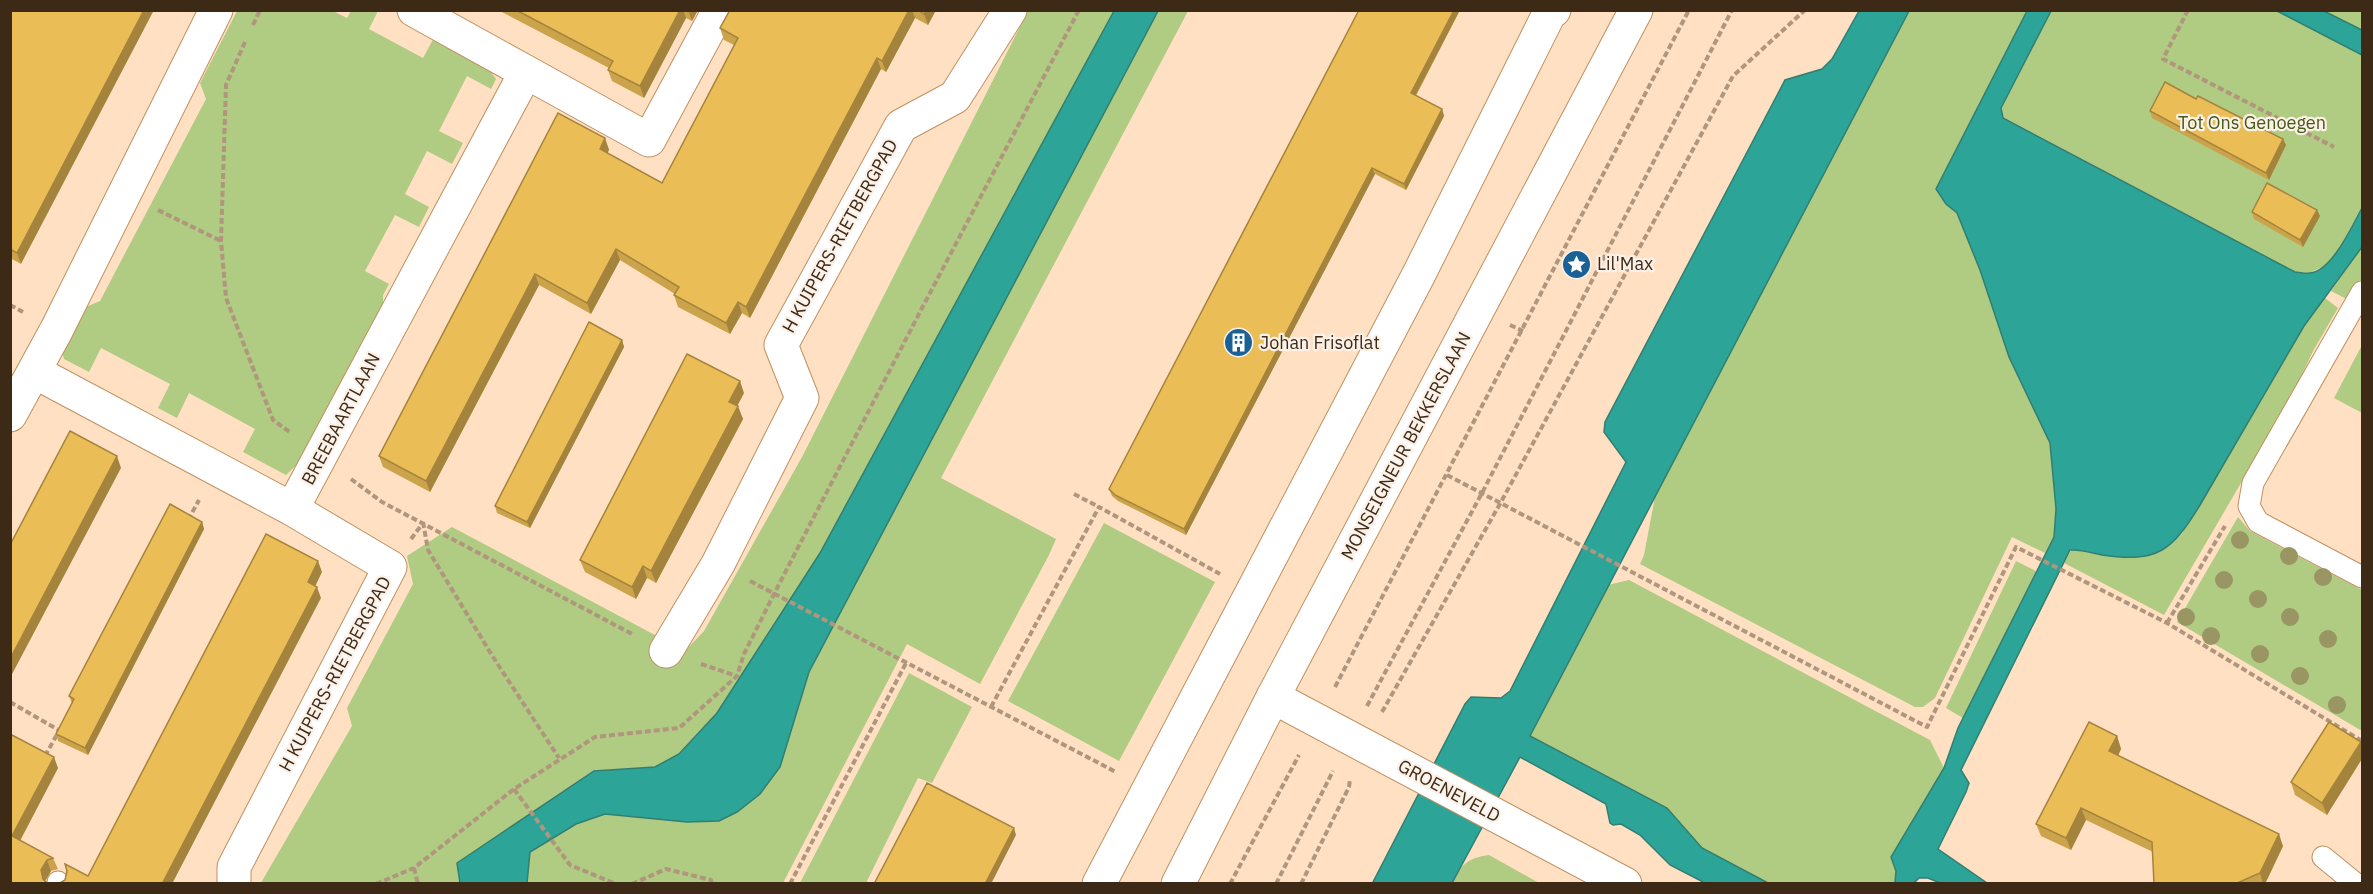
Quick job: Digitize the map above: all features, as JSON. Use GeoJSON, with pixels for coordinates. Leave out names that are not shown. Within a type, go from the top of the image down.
{"type":"FeatureCollection","features":[{"type":"Feature","properties":{"kind":"street"},"geometry":{"type":"LineString","coordinates":[[10,415],[35,372],[216,10]]}},
{"type":"Feature","properties":{"kind":"street"},"geometry":{"type":"LineString","coordinates":[[414,10],[649,140],[718,12]]}},
{"type":"Feature","properties":{"kind":"street","name":"H KUIPERS-RIETBERGPAD"},"geometry":{"type":"LineString","coordinates":[[666,651],[717,564],[802,398],[781,345],[901,126],[954,97],[1010,10]]}},
{"type":"Feature","properties":{"kind":"street"},"geometry":{"type":"LineString","coordinates":[[1100,884],[1418,276],[1549,14],[1554,10]]}},
{"type":"Feature","properties":{"kind":"street","name":"MONSEIGNEUR BEKKERSLAAN"},"geometry":{"type":"LineString","coordinates":[[1178,884],[1273,697],[1636,10]]}},
{"type":"Feature","properties":{"kind":"street","name":"BREEBAARTLAAN"},"geometry":{"type":"LineString","coordinates":[[292,509],[526,72]]}},
{"type":"Feature","properties":{"kind":"street"},"geometry":{"type":"LineString","coordinates":[[35,372],[292,509]]}},
{"type":"Feature","properties":{"kind":"street","name":"H KUIPERS-RIETBERGPAD"},"geometry":{"type":"LineString","coordinates":[[234,884],[234,867],[390,567],[292,509]]}},
{"type":"Feature","properties":{"kind":"street","name":"GROENEVELD"},"geometry":{"type":"LineString","coordinates":[[1273,697],[1625,884]]}},
{"type":"Feature","properties":{"kind":"lane"},"geometry":{"type":"LineString","coordinates":[[2362,292],[2253,483],[2249,506],[2258,522],[2362,577]]}},
{"type":"Feature","properties":{"kind":"lane"},"geometry":{"type":"LineString","coordinates":[[2323,857],[2358,878]]}},
{"type":"Feature","properties":{"kind":"path"},"geometry":{"type":"LineString","coordinates":[[260,10],[226,85],[221,242],[226,298],[273,420],[382,502],[423,522],[532,583],[666,651],[737,676]]}},
{"type":"Feature","properties":{"kind":"path"},"geometry":{"type":"LineString","coordinates":[[376,884],[414,868],[514,789],[595,737],[679,728],[737,676],[744,654],[779,584],[926,299],[1080,10]]}},
{"type":"Feature","properties":{"kind":"path"},"geometry":{"type":"LineString","coordinates":[[1230,884],[1447,475],[1689,10]]}},
{"type":"Feature","properties":{"kind":"path"},"geometry":{"type":"LineString","coordinates":[[1276,884],[1354,740],[1732,10]]}},
{"type":"Feature","properties":{"kind":"path"},"geometry":{"type":"LineString","coordinates":[[1301,884],[1349,787],[1354,740],[1382,712],[1501,502],[1733,76],[1805,10]]}},
{"type":"Feature","properties":{"kind":"path"},"geometry":{"type":"LineString","coordinates":[[2188,10],[2163,59],[2334,147]]}},
{"type":"Feature","properties":{"kind":"path"},"geometry":{"type":"LineString","coordinates":[[125,194],[221,242]]}},
{"type":"Feature","properties":{"kind":"path"},"geometry":{"type":"LineString","coordinates":[[183,531],[215,468]]}},
{"type":"Feature","properties":{"kind":"path"},"geometry":{"type":"LineString","coordinates":[[1447,475],[1927,727],[2016,547],[2167,623],[2362,741]]}},
{"type":"Feature","properties":{"kind":"path"},"geometry":{"type":"LineString","coordinates":[[1074,494],[1253,591]]}},
{"type":"Feature","properties":{"kind":"path"},"geometry":{"type":"LineString","coordinates":[[2167,623],[2234,510],[2249,506]]}},
{"type":"Feature","properties":{"kind":"path"},"geometry":{"type":"LineString","coordinates":[[991,707],[1100,507]]}},
{"type":"Feature","properties":{"kind":"path"},"geometry":{"type":"LineString","coordinates":[[423,522],[428,550],[493,657],[559,758]]}},
{"type":"Feature","properties":{"kind":"path"},"geometry":{"type":"LineString","coordinates":[[784,599],[1149,789]]}},
{"type":"Feature","properties":{"kind":"path"},"geometry":{"type":"LineString","coordinates":[[790,884],[906,663]]}},
{"type":"Feature","properties":{"kind":"path"},"geometry":{"type":"LineString","coordinates":[[10,702],[66,734]]}},
{"type":"Feature","properties":{"kind":"path"},"geometry":{"type":"LineString","coordinates":[[43,761],[59,730]]}},
{"type":"Feature","properties":{"kind":"path"},"geometry":{"type":"LineString","coordinates":[[514,789],[570,865],[616,884]]}},
{"type":"Feature","properties":{"kind":"path"},"geometry":{"type":"LineString","coordinates":[[414,868],[418,884]]}},
{"type":"Feature","properties":{"kind":"path"},"geometry":{"type":"LineString","coordinates":[[632,884],[666,869],[711,880],[712,884]]}},
{"type":"Feature","properties":{"kind":"green space"},"geometry":{"type":"Polygon","coordinates":[[[237,11],[333,11],[347,18],[351,11],[378,11],[369,29],[423,58],[436,34],[480,57],[496,79],[491,89],[467,76],[439,131],[463,143],[452,164],[427,151],[405,194],[429,207],[419,227],[395,215],[365,271],[389,284],[383,295],[383,307],[306,456],[286,475],[243,452],[255,429],[189,393],[177,418],[158,408],[170,384],[101,348],[89,372],[64,359],[61,347],[81,309],[100,301],[206,99],[200,83],[237,11]]]}},
{"type":"Feature","properties":{"kind":"green space"},"geometry":{"type":"Polygon","coordinates":[[[1028,11],[1188,11],[941,478],[1056,539],[980,684],[907,644],[783,883],[263,884],[262,881],[352,726],[347,708],[413,584],[407,556],[452,527],[685,651],[704,631],[802,457],[1028,11]]]}},
{"type":"Feature","properties":{"kind":"green space"},"geometry":{"type":"Polygon","coordinates":[[[1909,11],[2027,11],[1936,189],[1946,204],[1957,213],[1980,270],[2009,357],[2050,443],[2056,509],[2054,537],[2045,553],[2012,537],[1935,698],[1923,707],[1915,707],[1640,564],[1644,555],[1655,497],[1909,11]]]}},
{"type":"Feature","properties":{"kind":"green space","name":"Tot Ons Genoegen"},"geometry":{"type":"Polygon","coordinates":[[[2051,11],[2277,11],[2362,55],[2362,208],[2340,247],[2326,265],[2309,273],[2295,272],[2003,117],[2001,108],[2051,11]]]}},
{"type":"Feature","properties":{"kind":"green space"},"geometry":{"type":"Polygon","coordinates":[[[2324,11],[2362,11],[2362,30],[2324,11]]]}},
{"type":"Feature","properties":{"kind":"green space"},"geometry":{"type":"Polygon","coordinates":[[[2362,247],[2362,307],[2331,291],[2362,247]]]}},
{"type":"Feature","properties":{"kind":"green space"},"geometry":{"type":"Polygon","coordinates":[[[2325,298],[2338,308],[2313,351],[2294,392],[2164,615],[2064,563],[2072,549],[2116,557],[2150,555],[2166,548],[2182,534],[2304,326],[2325,298]]]}},
{"type":"Feature","properties":{"kind":"green space"},"geometry":{"type":"Polygon","coordinates":[[[2362,345],[2362,413],[2334,398],[2362,345]]]}},
{"type":"Feature","properties":{"kind":"green space"},"geometry":{"type":"Polygon","coordinates":[[[2238,517],[2250,531],[2362,590],[2362,731],[2177,622],[2238,517]]]}},
{"type":"Feature","properties":{"kind":"green space"},"geometry":{"type":"Polygon","coordinates":[[[1104,523],[1215,582],[1119,761],[1008,701],[1104,523]]]}},
{"type":"Feature","properties":{"kind":"green space"},"geometry":{"type":"Polygon","coordinates":[[[2016,561],[2036,571],[1963,718],[1946,708],[2016,561]]]}},
{"type":"Feature","properties":{"kind":"green space"},"geometry":{"type":"Polygon","coordinates":[[[1629,580],[1930,740],[1944,768],[1892,857],[1896,871],[1895,883],[1768,883],[1702,848],[1667,808],[1530,736],[1608,585],[1629,580]]]}},
{"type":"Feature","properties":{"kind":"green space"},"geometry":{"type":"Polygon","coordinates":[[[909,673],[972,707],[932,783],[918,778],[866,883],[800,883],[909,673]]]}},
{"type":"Feature","properties":{"kind":"green space"},"geometry":{"type":"Polygon","coordinates":[[[1489,855],[1539,883],[1452,883],[1458,871],[1466,863],[1489,855]]]}},
{"type":"Feature","properties":{"kind":"water"},"geometry":{"type":"Polygon","coordinates":[[[1114,11],[1158,11],[809,672],[780,767],[760,794],[737,812],[719,821],[687,822],[605,814],[576,824],[530,852],[527,883],[460,883],[457,863],[594,771],[655,767],[679,754],[717,713],[820,553],[1114,11]]]}},
{"type":"Feature","properties":{"kind":"water"},"geometry":{"type":"Polygon","coordinates":[[[1859,11],[1909,11],[1530,736],[1667,808],[1702,848],[1768,883],[1705,883],[1670,865],[1640,835],[1621,824],[1610,823],[1606,804],[1520,757],[1452,883],[1372,884],[1465,704],[1471,697],[1501,698],[1510,691],[1626,462],[1604,432],[1605,422],[1785,80],[1822,69],[1832,59],[1859,11]]]}},
{"type":"Feature","properties":{"kind":"water"},"geometry":{"type":"Polygon","coordinates":[[[2027,11],[2051,11],[2001,108],[2003,118],[2295,272],[2310,273],[2326,265],[2347,236],[2362,208],[2362,247],[2304,326],[2200,505],[2181,533],[2162,550],[2137,557],[2070,550],[1961,770],[1969,783],[1938,849],[1987,883],[1940,883],[1928,878],[1919,878],[1914,883],[1895,883],[1896,871],[1891,857],[1944,768],[1958,728],[2054,537],[2056,509],[2050,443],[2009,357],[1980,270],[1957,213],[1946,204],[1936,189],[2027,11]]]}},
{"type":"Feature","properties":{"kind":"water"},"geometry":{"type":"Polygon","coordinates":[[[2277,11],[2324,11],[2362,30],[2362,55],[2277,11]]]}},
{"type":"Feature","properties":{"kind":"building"},"geometry":{"type":"Polygon","coordinates":[[[10,10],[144,10],[17,253],[10,249],[10,10]]]}},
{"type":"Feature","properties":{"kind":"building"},"geometry":{"type":"Polygon","coordinates":[[[516,10],[680,10],[640,86],[608,70],[613,61],[516,10]]]}},
{"type":"Feature","properties":{"kind":"building"},"geometry":{"type":"Polygon","coordinates":[[[730,10],[909,10],[882,61],[877,58],[746,307],[738,302],[726,323],[674,295],[679,287],[616,249],[587,303],[535,274],[426,481],[379,456],[558,113],[605,138],[600,149],[662,183],[738,38],[720,28],[730,10]]]}},
{"type":"Feature","properties":{"kind":"building","name":"Johan Frisoflat"},"geometry":{"type":"Polygon","coordinates":[[[1359,10],[1454,10],[1411,93],[1442,109],[1404,184],[1372,168],[1184,529],[1115,495],[1109,489],[1359,10]]]}},
{"type":"Feature","properties":{"kind":"building"},"geometry":{"type":"Polygon","coordinates":[[[2165,82],[2196,99],[2198,96],[2283,139],[2266,173],[2150,111],[2165,82]]]}},
{"type":"Feature","properties":{"kind":"building"},"geometry":{"type":"Polygon","coordinates":[[[2267,183],[2317,210],[2300,240],[2252,212],[2267,183]]]}},
{"type":"Feature","properties":{"kind":"building"},"geometry":{"type":"Polygon","coordinates":[[[589,322],[622,340],[527,522],[495,506],[589,322]]]}},
{"type":"Feature","properties":{"kind":"building"},"geometry":{"type":"Polygon","coordinates":[[[687,354],[740,381],[729,402],[738,406],[651,571],[643,566],[632,587],[580,560],[687,354]]]}},
{"type":"Feature","properties":{"kind":"building"},"geometry":{"type":"Polygon","coordinates":[[[70,431],[117,456],[10,659],[10,545],[70,431]]]}},
{"type":"Feature","properties":{"kind":"building"},"geometry":{"type":"Polygon","coordinates":[[[170,504],[202,522],[85,748],[56,734],[74,699],[69,696],[170,504]]]}},
{"type":"Feature","properties":{"kind":"building"},"geometry":{"type":"Polygon","coordinates":[[[266,534],[318,561],[308,582],[317,587],[162,884],[58,884],[65,880],[67,871],[65,864],[88,876],[266,534]]]}},
{"type":"Feature","properties":{"kind":"building"},"geometry":{"type":"Polygon","coordinates":[[[2089,722],[2117,736],[2109,751],[2279,834],[2260,873],[2235,884],[2154,884],[2152,842],[2081,808],[2066,838],[2036,824],[2089,722]]]}},
{"type":"Feature","properties":{"kind":"building"},"geometry":{"type":"Polygon","coordinates":[[[2329,722],[2361,742],[2322,803],[2291,782],[2329,722]]]}},
{"type":"Feature","properties":{"kind":"building"},"geometry":{"type":"Polygon","coordinates":[[[10,734],[54,757],[12,836],[53,858],[47,860],[41,870],[43,879],[48,884],[10,884],[10,734]]]}},
{"type":"Feature","properties":{"kind":"building"},"geometry":{"type":"Polygon","coordinates":[[[927,783],[1014,828],[985,884],[874,884],[927,783]]]}},
{"type":"Feature","properties":{"kind":"place","name":"Lil'Max"},"geometry":{"type":"Point","coordinates":[1576,264]}},
{"type":"Feature","properties":{"kind":"place","name":"Johan Frisoflat"},"geometry":{"type":"Point","coordinates":[1239,343]}}]}
